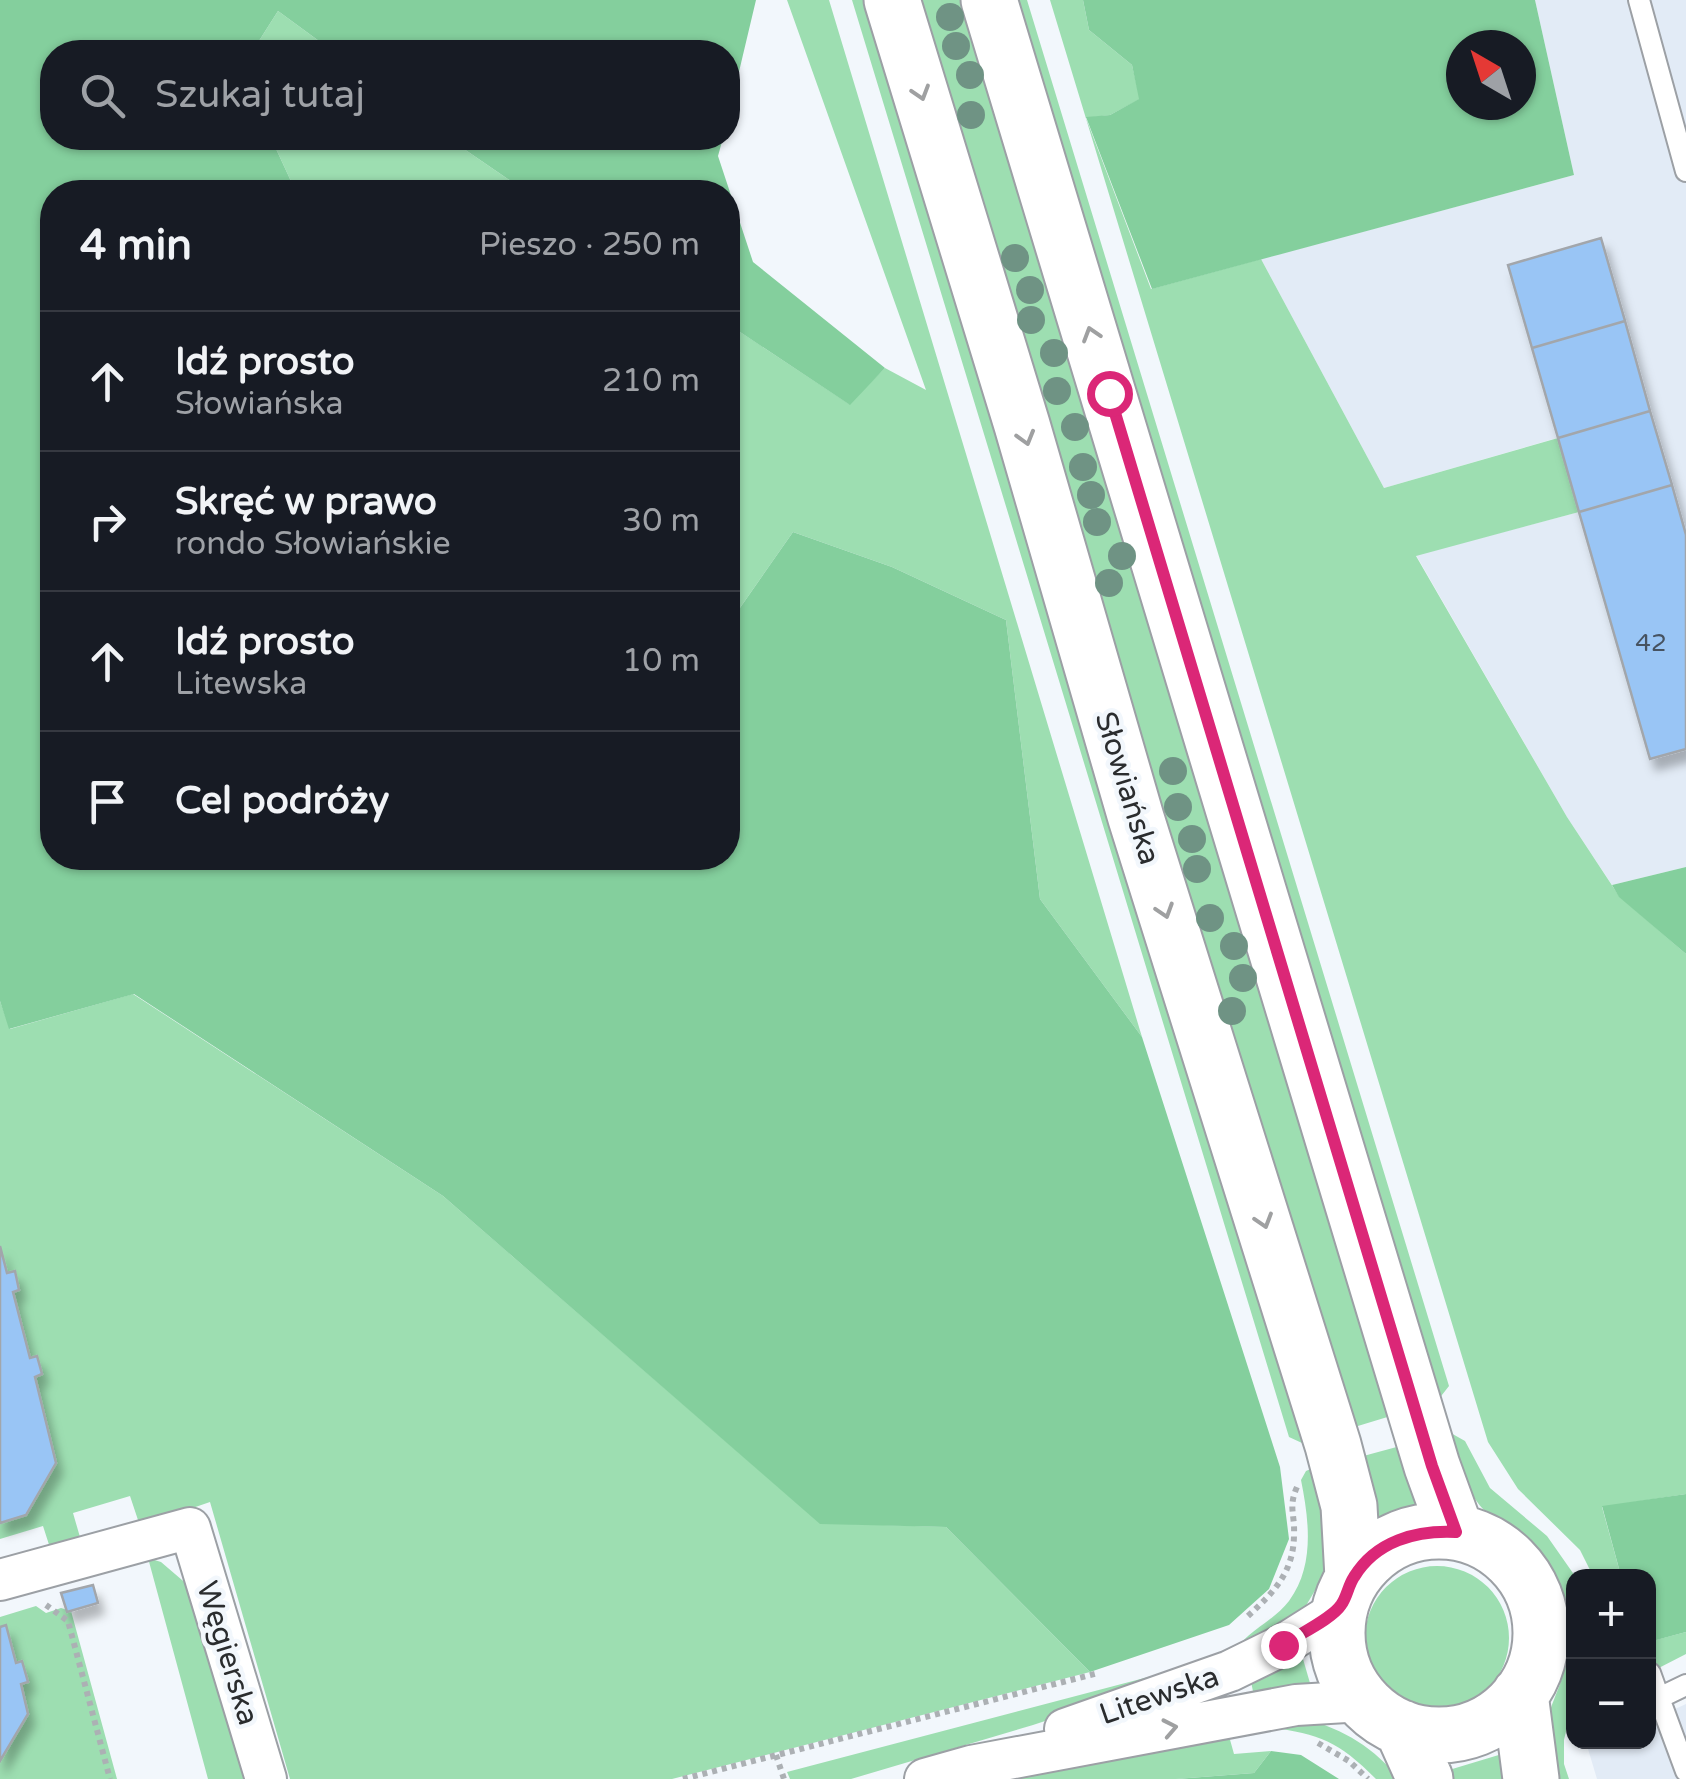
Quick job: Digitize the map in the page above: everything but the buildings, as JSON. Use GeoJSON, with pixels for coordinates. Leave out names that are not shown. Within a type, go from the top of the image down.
{"type":"FeatureCollection","features":[{"type":"Feature","properties":{"kind":"main road","name":"Słowiańska"},"geometry":{"type":"LineString","coordinates":[[892,0],[1022,425],[1136,818],[1350,1506],[1346,1593]]}},
{"type":"Feature","properties":{"kind":"main road"},"geometry":{"type":"LineString","coordinates":[[989,0],[1432,1466],[1456,1532]]}},
{"type":"Feature","properties":{"kind":"main road"},"geometry":{"type":"LineString","coordinates":[[1382,1714],[1427,1734],[1453,1734],[1479,1726],[1501,1713],[1520,1694],[1538,1657],[1541,1636],[1534,1595],[1511,1560],[1495,1547],[1456,1532],[1421,1533],[1387,1545],[1368,1558],[1346,1593],[1336,1633],[1348,1681],[1382,1714],[1425,1779]]}},
{"type":"Feature","properties":{"kind":"main road"},"geometry":{"type":"LineString","coordinates":[[1520,1694],[1532,1779]]}},
{"type":"Feature","properties":{"kind":"street","name":"Węgierska"},"geometry":{"type":"LineString","coordinates":[[17,1576],[190,1528],[266,1779]]}},
{"type":"Feature","properties":{"kind":"street","name":"Litewska"},"geometry":{"type":"LineString","coordinates":[[971,1766],[1112,1711],[1230,1671],[1283,1645],[1346,1593]]}},
{"type":"Feature","properties":{"kind":"street","name":"Litewska"},"geometry":{"type":"LineString","coordinates":[[925,1779],[971,1766],[1296,1705],[1382,1714]]}},
{"type":"Feature","properties":{"kind":"lane"},"geometry":{"type":"LineString","coordinates":[[1639,0],[1686,170]]}},
{"type":"Feature","properties":{"kind":"lane"},"geometry":{"type":"LineString","coordinates":[[1660,1698],[1686,1685]]}},
{"type":"Feature","properties":{"kind":"lane"},"geometry":{"type":"LineString","coordinates":[[1656,1688],[1686,1771]]}},
{"type":"Feature","properties":{"kind":"path"},"geometry":{"type":"LineString","coordinates":[[17,1576],[47,1607],[68,1621],[110,1779]]}},
{"type":"Feature","properties":{"kind":"path"},"geometry":{"type":"LineString","coordinates":[[683,1779],[1112,1669]]}},
{"type":"Feature","properties":{"kind":"path"},"geometry":{"type":"LineString","coordinates":[[776,1755],[784,1779]]}},
{"type":"Feature","properties":{"kind":"shaded area"},"geometry":{"type":"Polygon","coordinates":[[[1535,0],[1686,0],[1686,867],[1612,885],[1567,817],[1416,555],[1579,512],[1557,438],[1384,488],[1261,259],[1574,175],[1535,0]]]}},
{"type":"Feature","properties":{"kind":"shaded area"},"geometry":{"type":"Polygon","coordinates":[[[1686,1704],[1686,1779],[1597,1779],[1588,1749],[1656,1749],[1656,1718],[1686,1704]]]}},
{"type":"Feature","properties":{"kind":"green space"},"geometry":{"type":"Polygon","coordinates":[[[0,0],[756,0],[740,67],[740,40],[318,40],[278,11],[260,40],[40,40],[40,150],[277,150],[290,180],[40,180],[40,870],[740,870],[740,608],[793,532],[892,567],[1006,620],[1040,899],[1142,1037],[1280,1467],[1289,1539],[1269,1589],[1229,1625],[1090,1672],[946,1527],[820,1524],[443,1196],[134,994],[9,1029],[0,1001],[0,0]]]}},
{"type":"Feature","properties":{"kind":"green space"},"geometry":{"type":"Polygon","coordinates":[[[787,0],[829,0],[1142,1037],[1040,899],[1006,620],[892,567],[793,532],[740,608],[740,332],[849,404],[885,368],[926,390],[787,0]]]}},
{"type":"Feature","properties":{"kind":"green space"},"geometry":{"type":"Polygon","coordinates":[[[852,0],[870,0],[1309,1441],[1302,1443],[1289,1437],[852,0]]]}},
{"type":"Feature","properties":{"kind":"green space"},"geometry":{"type":"Polygon","coordinates":[[[915,0],[965,0],[1394,1415],[1348,1429],[915,0]]]}},
{"type":"Feature","properties":{"kind":"green space"},"geometry":{"type":"Polygon","coordinates":[[[1007,0],[1027,0],[1449,1386],[1438,1400],[1007,0]]]}},
{"type":"Feature","properties":{"kind":"green space"},"geometry":{"type":"Polygon","coordinates":[[[1050,0],[1083,0],[1089,30],[1132,65],[1140,99],[1110,115],[1086,118],[1151,289],[1261,259],[1384,488],[1558,438],[1579,512],[1416,556],[1567,817],[1619,896],[1686,954],[1686,1494],[1602,1507],[1619,1569],[1590,1569],[1580,1550],[1518,1489],[1488,1442],[1050,0]]]}},
{"type":"Feature","properties":{"kind":"green space"},"geometry":{"type":"Polygon","coordinates":[[[1083,0],[1535,0],[1574,175],[1152,289],[1086,117],[1110,115],[1139,99],[1132,65],[1089,30],[1083,0]]]}},
{"type":"Feature","properties":{"kind":"green space"},"geometry":{"type":"Polygon","coordinates":[[[278,11],[318,40],[260,40],[278,11]]]}},
{"type":"Feature","properties":{"kind":"green space"},"geometry":{"type":"Polygon","coordinates":[[[277,150],[466,150],[509,180],[290,180],[277,150]]]}},
{"type":"Feature","properties":{"kind":"green space"},"geometry":{"type":"Polygon","coordinates":[[[466,150],[720,150],[726,180],[509,180],[466,150]]]}},
{"type":"Feature","properties":{"kind":"green space"},"geometry":{"type":"Polygon","coordinates":[[[740,223],[753,262],[885,368],[850,405],[740,332],[740,223]]]}},
{"type":"Feature","properties":{"kind":"green space"},"geometry":{"type":"Polygon","coordinates":[[[1686,867],[1686,954],[1619,897],[1612,885],[1686,867]]]}},
{"type":"Feature","properties":{"kind":"green space"},"geometry":{"type":"Polygon","coordinates":[[[133,994],[443,1196],[820,1523],[946,1527],[1090,1672],[672,1779],[290,1779],[210,1502],[140,1526],[130,1496],[73,1513],[82,1544],[52,1554],[43,1526],[0,1539],[0,1523],[26,1515],[56,1463],[35,1377],[42,1374],[30,1358],[13,1292],[19,1289],[16,1272],[7,1273],[0,1246],[0,1001],[10,1029],[133,994]]]}},
{"type":"Feature","properties":{"kind":"green space"},"geometry":{"type":"Polygon","coordinates":[[[1449,1432],[1465,1441],[1490,1488],[1547,1536],[1570,1569],[1566,1569],[1566,1614],[1558,1583],[1545,1561],[1488,1514],[1473,1496],[1449,1432]]]}},
{"type":"Feature","properties":{"kind":"green space"},"geometry":{"type":"Polygon","coordinates":[[[1404,1445],[1417,1506],[1375,1518],[1356,1458],[1404,1445]]]}},
{"type":"Feature","properties":{"kind":"green space"},"geometry":{"type":"Polygon","coordinates":[[[1313,1468],[1332,1542],[1323,1577],[1304,1609],[1244,1650],[1242,1642],[1284,1607],[1303,1573],[1308,1527],[1301,1480],[1313,1468]]]}},
{"type":"Feature","properties":{"kind":"green space"},"geometry":{"type":"Polygon","coordinates":[[[1686,1494],[1686,1632],[1656,1640],[1656,1569],[1619,1569],[1602,1506],[1686,1494]]]}},
{"type":"Feature","properties":{"kind":"green space"},"geometry":{"type":"Polygon","coordinates":[[[148,1558],[161,1562],[196,1592],[248,1779],[208,1779],[148,1558]]]}},
{"type":"Feature","properties":{"kind":"green space"},"geometry":{"type":"Polygon","coordinates":[[[1437,1566],[1464,1572],[1488,1587],[1503,1611],[1509,1638],[1503,1665],[1488,1689],[1464,1704],[1437,1710],[1410,1704],[1386,1689],[1371,1665],[1365,1638],[1371,1611],[1386,1587],[1410,1572],[1437,1566]]]}},
{"type":"Feature","properties":{"kind":"green space"},"geometry":{"type":"Polygon","coordinates":[[[36,1606],[46,1613],[61,1608],[71,1611],[117,1779],[0,1779],[0,1761],[28,1714],[6,1626],[0,1627],[0,1617],[36,1606]]]}},
{"type":"Feature","properties":{"kind":"green space"},"geometry":{"type":"Polygon","coordinates":[[[1686,1632],[1686,1654],[1656,1669],[1656,1640],[1686,1632]]]}},
{"type":"Feature","properties":{"kind":"green space"},"geometry":{"type":"Polygon","coordinates":[[[1303,1659],[1312,1690],[1255,1701],[1250,1677],[1303,1659]]]}},
{"type":"Feature","properties":{"kind":"green space"},"geometry":{"type":"Polygon","coordinates":[[[1209,1661],[1211,1666],[1033,1725],[851,1779],[790,1779],[787,1772],[1209,1661]]]}},
{"type":"Feature","properties":{"kind":"green space"},"geometry":{"type":"Polygon","coordinates":[[[1566,1661],[1564,1764],[1569,1779],[1548,1779],[1547,1725],[1566,1661]]]}},
{"type":"Feature","properties":{"kind":"green space"},"geometry":{"type":"Polygon","coordinates":[[[1306,1719],[1358,1742],[1399,1779],[1376,1779],[1350,1755],[1326,1741],[1266,1727],[1306,1719]]]}},
{"type":"Feature","properties":{"kind":"green space"},"geometry":{"type":"Polygon","coordinates":[[[1227,1729],[1234,1754],[1271,1751],[1254,1773],[1176,1779],[1003,1779],[1227,1729]]]}},
{"type":"Feature","properties":{"kind":"green space"},"geometry":{"type":"Polygon","coordinates":[[[1271,1751],[1301,1755],[1339,1779],[1176,1779],[1254,1773],[1271,1751]]]}},
{"type":"Feature","properties":{"kind":"green space"},"geometry":{"type":"Polygon","coordinates":[[[1502,1754],[1509,1779],[1452,1779],[1449,1770],[1502,1754]]]}},
{"type":"Feature","properties":{"kind":"route"},"geometry":{"type":"LineString","coordinates":[[1109,393],[1432,1466],[1456,1532],[1409,1535],[1387,1545],[1368,1558],[1340,1608],[1283,1645]]}}]}
